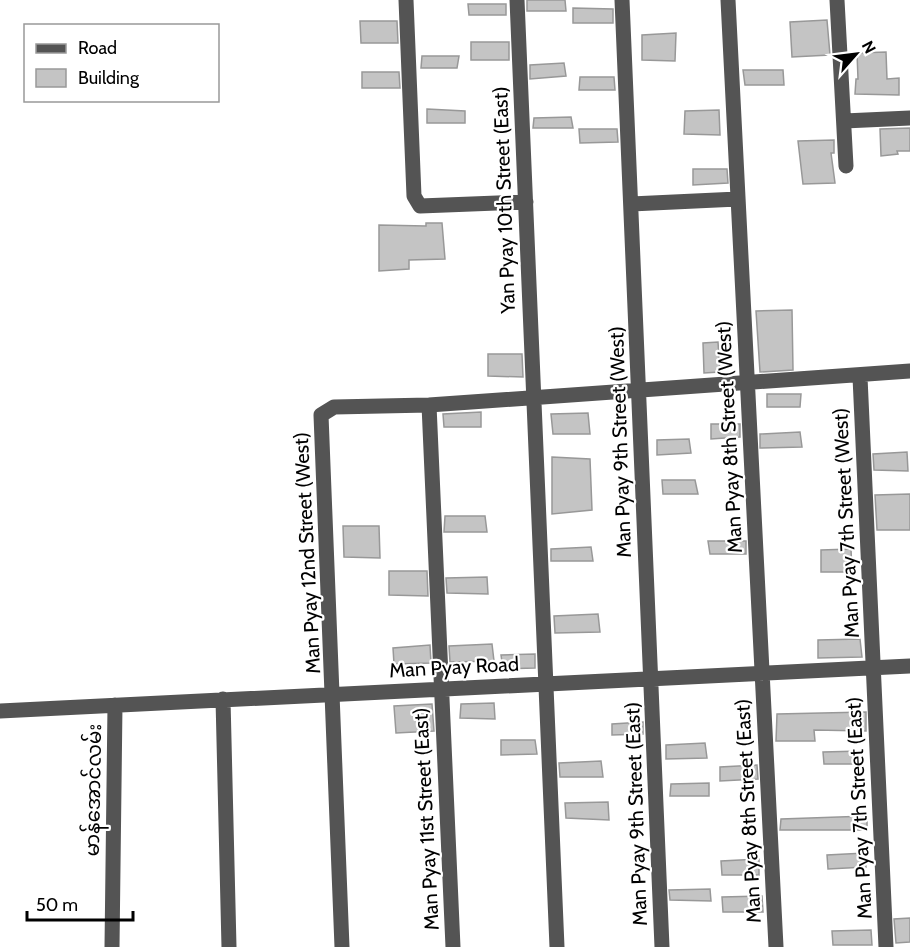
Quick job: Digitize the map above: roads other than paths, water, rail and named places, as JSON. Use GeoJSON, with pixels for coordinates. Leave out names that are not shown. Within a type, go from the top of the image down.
{"type":"FeatureCollection","features":[{"type":"Feature","properties":{"kind":"street"},"geometry":{"type":"LineString","coordinates":[[406,0],[414,196],[420,206],[526,202]]}},
{"type":"Feature","properties":{"kind":"street","name":"Yan Pyay 10th Street (East)"},"geometry":{"type":"LineString","coordinates":[[517,0],[557,947]]}},
{"type":"Feature","properties":{"kind":"street","name":"Man Pyay 9th Street (West)"},"geometry":{"type":"LineString","coordinates":[[622,0],[651,679]]}},
{"type":"Feature","properties":{"kind":"street","name":"Man Pyay 8th Street (West)"},"geometry":{"type":"LineString","coordinates":[[728,0],[762,673]]}},
{"type":"Feature","properties":{"kind":"street"},"geometry":{"type":"LineString","coordinates":[[837,0],[846,166]]}},
{"type":"Feature","properties":{"kind":"street"},"geometry":{"type":"LineString","coordinates":[[844,121],[910,118]]}},
{"type":"Feature","properties":{"kind":"street"},"geometry":{"type":"LineString","coordinates":[[631,204],[738,199]]}},
{"type":"Feature","properties":{"kind":"street"},"geometry":{"type":"LineString","coordinates":[[429,405],[860,377],[910,371]]}},
{"type":"Feature","properties":{"kind":"street","name":"Man Pyay 7th Street (West)"},"geometry":{"type":"LineString","coordinates":[[860,377],[874,668]]}},
{"type":"Feature","properties":{"kind":"street","name":"Man Pyay 12nd Street (West)"},"geometry":{"type":"LineString","coordinates":[[342,947],[334,694],[321,415],[334,407],[429,405]]}},
{"type":"Feature","properties":{"kind":"street","name":"Man Pyay 11st Street (East)"},"geometry":{"type":"LineString","coordinates":[[429,405],[453,947]]}},
{"type":"Feature","properties":{"kind":"street","name":"Man Pyay Road"},"geometry":{"type":"LineString","coordinates":[[0,711],[910,666]]}},
{"type":"Feature","properties":{"kind":"street","name":"Man Pyay 7th Street (East)"},"geometry":{"type":"LineString","coordinates":[[874,668],[886,947]]}},
{"type":"Feature","properties":{"kind":"street","name":"Man Pyay 8th Street (East)"},"geometry":{"type":"LineString","coordinates":[[762,673],[776,947]]}},
{"type":"Feature","properties":{"kind":"street","name":"Man Pyay 9th Street (East)"},"geometry":{"type":"LineString","coordinates":[[651,679],[662,947]]}},
{"type":"Feature","properties":{"kind":"street"},"geometry":{"type":"LineString","coordinates":[[223,699],[229,947]]}},
{"type":"Feature","properties":{"kind":"street","name":"မာန်အောင်လမ်း"},"geometry":{"type":"LineString","coordinates":[[112,947],[115,705]]}}]}
